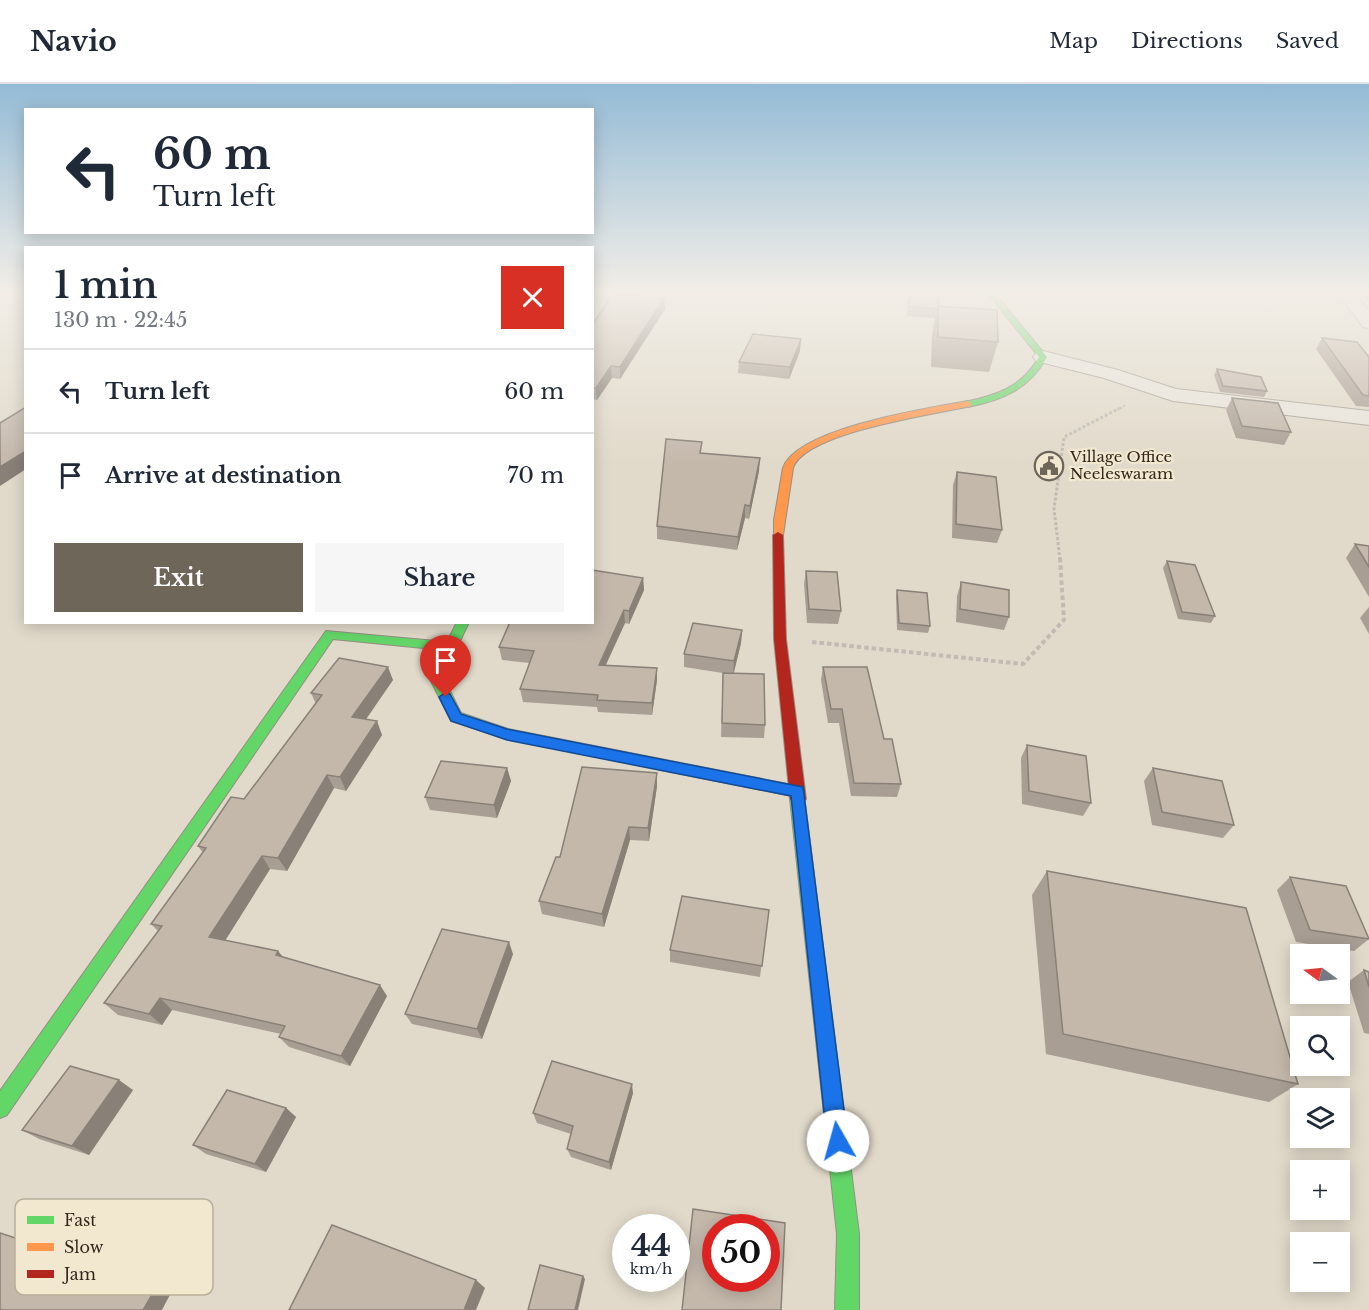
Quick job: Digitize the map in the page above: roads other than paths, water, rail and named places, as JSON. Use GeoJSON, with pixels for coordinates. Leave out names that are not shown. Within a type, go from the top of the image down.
{"type":"FeatureCollection","features":[{"type":"Feature","properties":{"kind":"main road"},"geometry":{"type":"LineString","coordinates":[[847,1310],[848,1234],[780,639],[778,529],[790,463],[798,453],[852,429],[903,416],[994,400],[1018,389],[1036,372],[1043,357],[1036,348]]}},
{"type":"Feature","properties":{"kind":"main road"},"geometry":{"type":"LineString","coordinates":[[462,624],[436,677],[456,717],[507,734],[798,791]]}},
{"type":"Feature","properties":{"kind":"main road"},"geometry":{"type":"LineString","coordinates":[[0,1108],[330,634],[451,646]]}},
{"type":"Feature","properties":{"kind":"street"},"geometry":{"type":"LineString","coordinates":[[1043,357],[1111,374],[1173,395],[1250,406],[1369,418]]}},
{"type":"Feature","properties":{"kind":"place","name":"Village Office Neeleswaram"},"geometry":{"type":"Point","coordinates":[1049,466]}}]}
